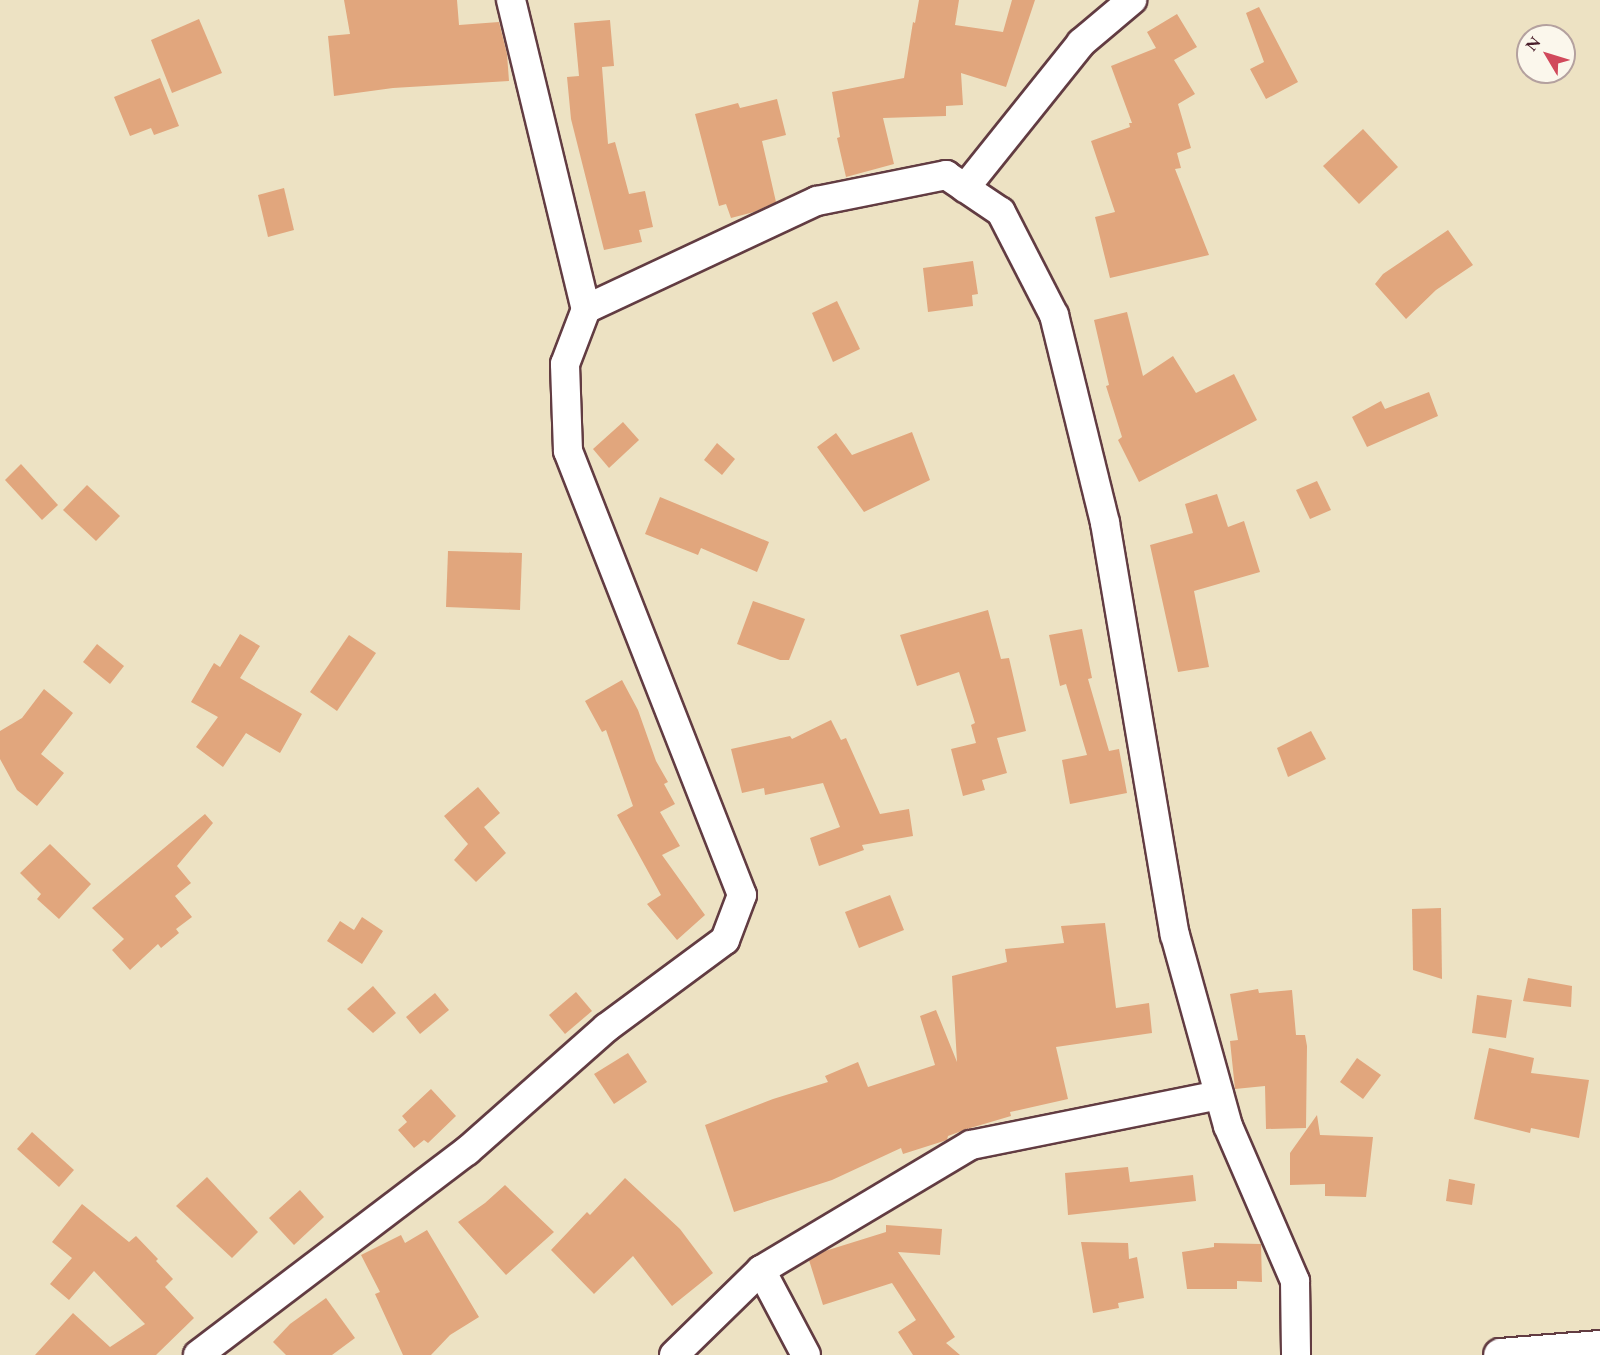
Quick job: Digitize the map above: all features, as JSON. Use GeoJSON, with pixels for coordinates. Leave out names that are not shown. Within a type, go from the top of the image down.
{"type":"FeatureCollection","features":[{"type":"Feature","properties":{"kind":"highway"},"geometry":{"type":"LineString","coordinates":[[1500,1355],[1600,1347]]}},
{"type":"Feature","properties":{"kind":"street"},"geometry":{"type":"LineString","coordinates":[[198,1355],[466,1151],[606,1028],[725,940],[742,895],[568,450],[565,364],[586,309],[511,0]]}},
{"type":"Feature","properties":{"kind":"street"},"geometry":{"type":"LineString","coordinates":[[965,188],[1081,43],[1132,0]]}},
{"type":"Feature","properties":{"kind":"street"},"geometry":{"type":"LineString","coordinates":[[586,309],[817,201],[946,175],[1000,212],[1054,315],[1105,523],[1175,935],[1228,1126],[1295,1281],[1296,1355]]}},
{"type":"Feature","properties":{"kind":"street"},"geometry":{"type":"LineString","coordinates":[[674,1355],[761,1270],[971,1145],[1219,1095]]}},
{"type":"Feature","properties":{"kind":"street"},"geometry":{"type":"LineString","coordinates":[[761,1270],[806,1355]]}},
{"type":"Feature","properties":{"kind":"building"},"geometry":{"type":"Polygon","coordinates":[[[344,0],[457,0],[459,25],[499,22],[507,54],[509,81],[393,88],[334,96],[328,36],[350,34],[344,0]]]}},
{"type":"Feature","properties":{"kind":"building"},"geometry":{"type":"Polygon","coordinates":[[[919,0],[959,0],[955,25],[1003,32],[1012,0],[1035,0],[1006,87],[961,73],[963,105],[946,106],[946,116],[883,118],[894,164],[846,177],[837,138],[840,137],[832,92],[904,78],[919,0]]]}},
{"type":"Feature","properties":{"kind":"building"},"geometry":{"type":"Polygon","coordinates":[[[1259,7],[1298,82],[1266,99],[1250,69],[1264,62],[1246,13],[1259,7]]]}},
{"type":"Feature","properties":{"kind":"building"},"geometry":{"type":"Polygon","coordinates":[[[1177,14],[1197,47],[1174,60],[1195,94],[1178,104],[1191,148],[1177,153],[1181,168],[1175,169],[1209,255],[1110,278],[1095,217],[1115,212],[1091,141],[1130,127],[1129,123],[1132,123],[1111,66],[1156,48],[1147,32],[1177,14]]]}},
{"type":"Feature","properties":{"kind":"building"},"geometry":{"type":"Polygon","coordinates":[[[199,19],[222,73],[172,93],[151,40],[199,19]]]}},
{"type":"Feature","properties":{"kind":"building"},"geometry":{"type":"Polygon","coordinates":[[[610,20],[614,66],[602,67],[608,144],[615,142],[629,194],[645,191],[653,227],[639,230],[642,242],[604,250],[571,119],[567,77],[579,76],[574,23],[610,20]]]}},
{"type":"Feature","properties":{"kind":"building"},"geometry":{"type":"Polygon","coordinates":[[[160,78],[179,126],[154,135],[151,128],[130,136],[114,97],[160,78]]]}},
{"type":"Feature","properties":{"kind":"building"},"geometry":{"type":"Polygon","coordinates":[[[777,99],[786,135],[762,141],[776,202],[754,212],[731,218],[726,204],[719,206],[695,114],[738,103],[740,108],[777,99]]]}},
{"type":"Feature","properties":{"kind":"building"},"geometry":{"type":"Polygon","coordinates":[[[1363,129],[1398,167],[1359,204],[1323,166],[1363,129]]]}},
{"type":"Feature","properties":{"kind":"building"},"geometry":{"type":"Polygon","coordinates":[[[284,188],[294,230],[268,237],[258,195],[284,188]]]}},
{"type":"Feature","properties":{"kind":"building"},"geometry":{"type":"Polygon","coordinates":[[[1448,230],[1473,265],[1436,290],[1406,319],[1375,284],[1383,274],[1448,230]]]}},
{"type":"Feature","properties":{"kind":"building"},"geometry":{"type":"Polygon","coordinates":[[[973,261],[978,294],[972,295],[973,306],[928,312],[923,268],[973,261]]]}},
{"type":"Feature","properties":{"kind":"building"},"geometry":{"type":"Polygon","coordinates":[[[837,301],[860,349],[833,362],[812,313],[837,301]]]}},
{"type":"Feature","properties":{"kind":"building"},"geometry":{"type":"Polygon","coordinates":[[[1127,312],[1143,376],[1173,356],[1196,393],[1234,374],[1257,420],[1139,482],[1118,440],[1122,437],[1106,386],[1109,385],[1094,320],[1127,312]]]}},
{"type":"Feature","properties":{"kind":"building"},"geometry":{"type":"Polygon","coordinates":[[[1429,392],[1438,416],[1367,447],[1352,417],[1381,401],[1385,409],[1429,392]]]}},
{"type":"Feature","properties":{"kind":"building"},"geometry":{"type":"Polygon","coordinates":[[[623,422],[639,440],[609,468],[593,449],[623,422]]]}},
{"type":"Feature","properties":{"kind":"building"},"geometry":{"type":"Polygon","coordinates":[[[912,432],[930,480],[864,512],[817,447],[836,433],[852,455],[912,432]]]}},
{"type":"Feature","properties":{"kind":"building"},"geometry":{"type":"Polygon","coordinates":[[[717,443],[735,459],[722,475],[704,460],[717,443]]]}},
{"type":"Feature","properties":{"kind":"building"},"geometry":{"type":"Polygon","coordinates":[[[21,464],[58,505],[42,520],[5,480],[21,464]]]}},
{"type":"Feature","properties":{"kind":"building"},"geometry":{"type":"Polygon","coordinates":[[[1317,481],[1331,510],[1310,519],[1296,490],[1317,481]]]}},
{"type":"Feature","properties":{"kind":"building"},"geometry":{"type":"Polygon","coordinates":[[[87,485],[120,516],[96,541],[63,510],[87,485]]]}},
{"type":"Feature","properties":{"kind":"building"},"geometry":{"type":"Polygon","coordinates":[[[1217,494],[1228,527],[1244,521],[1260,572],[1194,591],[1209,667],[1178,672],[1150,545],[1193,533],[1185,504],[1217,494]]]}},
{"type":"Feature","properties":{"kind":"building"},"geometry":{"type":"Polygon","coordinates":[[[660,497],[769,542],[757,572],[701,548],[698,555],[645,534],[660,497]]]}},
{"type":"Feature","properties":{"kind":"building"},"geometry":{"type":"Polygon","coordinates":[[[448,551],[522,553],[520,610],[446,607],[448,551]]]}},
{"type":"Feature","properties":{"kind":"building"},"geometry":{"type":"Polygon","coordinates":[[[753,601],[805,619],[789,660],[780,660],[737,644],[753,601]]]}},
{"type":"Feature","properties":{"kind":"building"},"geometry":{"type":"Polygon","coordinates":[[[988,610],[1001,659],[1009,658],[1026,731],[997,738],[1007,773],[982,780],[985,790],[963,796],[951,749],[976,743],[971,725],[975,723],[959,672],[917,686],[900,635],[988,610]]]}},
{"type":"Feature","properties":{"kind":"building"},"geometry":{"type":"Polygon","coordinates":[[[1082,629],[1092,678],[1088,679],[1109,751],[1119,749],[1127,793],[1070,804],[1062,760],[1087,755],[1066,684],[1060,686],[1049,635],[1082,629]]]}},
{"type":"Feature","properties":{"kind":"building"},"geometry":{"type":"Polygon","coordinates":[[[240,634],[260,646],[240,678],[302,714],[280,753],[246,733],[223,767],[196,747],[218,717],[191,702],[214,663],[220,667],[240,634]]]}},
{"type":"Feature","properties":{"kind":"building"},"geometry":{"type":"Polygon","coordinates":[[[349,635],[376,653],[337,711],[310,692],[349,635]]]}},
{"type":"Feature","properties":{"kind":"building"},"geometry":{"type":"Polygon","coordinates":[[[97,644],[124,666],[110,684],[83,662],[97,644]]]}},
{"type":"Feature","properties":{"kind":"building"},"geometry":{"type":"Polygon","coordinates":[[[622,680],[638,710],[656,761],[668,782],[664,784],[675,804],[660,812],[680,846],[662,855],[705,915],[677,940],[647,904],[661,895],[617,815],[633,806],[606,730],[602,732],[585,701],[622,680]]]}},
{"type":"Feature","properties":{"kind":"building"},"geometry":{"type":"Polygon","coordinates":[[[44,689],[73,713],[41,754],[64,773],[37,806],[17,790],[0,759],[0,731],[22,718],[44,689]]]}},
{"type":"Feature","properties":{"kind":"building"},"geometry":{"type":"Polygon","coordinates":[[[831,720],[841,740],[846,738],[880,814],[909,809],[913,836],[862,845],[864,850],[819,866],[810,838],[840,827],[823,783],[765,795],[764,788],[742,793],[731,749],[790,736],[792,739],[831,720]]]}},
{"type":"Feature","properties":{"kind":"building"},"geometry":{"type":"Polygon","coordinates":[[[1311,731],[1326,759],[1288,777],[1277,748],[1311,731]]]}},
{"type":"Feature","properties":{"kind":"building"},"geometry":{"type":"Polygon","coordinates":[[[478,787],[500,813],[484,827],[506,853],[476,882],[454,860],[468,844],[444,816],[478,787]]]}},
{"type":"Feature","properties":{"kind":"building"},"geometry":{"type":"Polygon","coordinates":[[[205,814],[213,823],[177,866],[191,883],[175,896],[192,917],[176,929],[179,933],[161,948],[158,944],[130,970],[112,950],[124,939],[92,908],[205,814]]]}},
{"type":"Feature","properties":{"kind":"building"},"geometry":{"type":"Polygon","coordinates":[[[50,844],[91,884],[59,919],[37,899],[41,894],[20,873],[50,844]]]}},
{"type":"Feature","properties":{"kind":"building"},"geometry":{"type":"Polygon","coordinates":[[[890,895],[904,930],[859,948],[845,912],[890,895]]]}},
{"type":"Feature","properties":{"kind":"building"},"geometry":{"type":"Polygon","coordinates":[[[1441,908],[1442,979],[1413,970],[1412,909],[1441,908]]]}},
{"type":"Feature","properties":{"kind":"building"},"geometry":{"type":"Polygon","coordinates":[[[362,917],[383,931],[362,964],[327,941],[340,921],[354,930],[362,917]]]}},
{"type":"Feature","properties":{"kind":"building"},"geometry":{"type":"Polygon","coordinates":[[[1105,923],[1116,1008],[1149,1003],[1152,1033],[1056,1047],[1068,1099],[1010,1112],[1011,1116],[967,1129],[948,1136],[947,1140],[903,1154],[901,1148],[832,1180],[734,1212],[705,1125],[773,1099],[828,1082],[825,1076],[858,1062],[868,1087],[935,1065],[920,1016],[936,1010],[957,1062],[952,976],[1007,962],[1005,949],[1064,943],[1061,926],[1105,923]]]}},
{"type":"Feature","properties":{"kind":"building"},"geometry":{"type":"Polygon","coordinates":[[[1528,978],[1572,986],[1571,1007],[1523,1001],[1528,978]]]}},
{"type":"Feature","properties":{"kind":"building"},"geometry":{"type":"Polygon","coordinates":[[[373,986],[396,1013],[373,1033],[347,1009],[373,986]]]}},
{"type":"Feature","properties":{"kind":"building"},"geometry":{"type":"Polygon","coordinates":[[[1258,989],[1259,993],[1292,990],[1296,1035],[1305,1035],[1307,1046],[1306,1128],[1266,1129],[1265,1086],[1235,1089],[1230,1041],[1238,1040],[1230,994],[1258,989]]]}},
{"type":"Feature","properties":{"kind":"building"},"geometry":{"type":"Polygon","coordinates":[[[576,992],[592,1011],[565,1034],[549,1015],[576,992]]]}},
{"type":"Feature","properties":{"kind":"building"},"geometry":{"type":"Polygon","coordinates":[[[435,993],[449,1010],[420,1034],[406,1017],[435,993]]]}},
{"type":"Feature","properties":{"kind":"building"},"geometry":{"type":"Polygon","coordinates":[[[1477,995],[1512,1000],[1506,1038],[1472,1033],[1477,995]]]}},
{"type":"Feature","properties":{"kind":"building"},"geometry":{"type":"Polygon","coordinates":[[[1489,1048],[1534,1058],[1531,1073],[1589,1080],[1579,1138],[1531,1128],[1530,1133],[1474,1119],[1489,1048]]]}},
{"type":"Feature","properties":{"kind":"building"},"geometry":{"type":"Polygon","coordinates":[[[628,1053],[647,1082],[614,1104],[594,1074],[628,1053]]]}},
{"type":"Feature","properties":{"kind":"building"},"geometry":{"type":"Polygon","coordinates":[[[1357,1058],[1381,1075],[1363,1099],[1340,1082],[1357,1058]]]}},
{"type":"Feature","properties":{"kind":"building"},"geometry":{"type":"Polygon","coordinates":[[[431,1089],[456,1116],[428,1143],[424,1140],[414,1148],[398,1130],[407,1122],[402,1116],[431,1089]]]}},
{"type":"Feature","properties":{"kind":"building"},"geometry":{"type":"Polygon","coordinates":[[[1317,1115],[1320,1135],[1373,1137],[1366,1197],[1325,1196],[1325,1184],[1290,1185],[1290,1153],[1317,1115]]]}},
{"type":"Feature","properties":{"kind":"building"},"geometry":{"type":"Polygon","coordinates":[[[32,1132],[74,1170],[59,1187],[17,1149],[32,1132]]]}},
{"type":"Feature","properties":{"kind":"building"},"geometry":{"type":"Polygon","coordinates":[[[1128,1167],[1130,1182],[1193,1175],[1196,1201],[1068,1215],[1065,1173],[1128,1167]]]}},
{"type":"Feature","properties":{"kind":"building"},"geometry":{"type":"Polygon","coordinates":[[[207,1177],[258,1232],[232,1258],[176,1206],[207,1177]]]}},
{"type":"Feature","properties":{"kind":"building"},"geometry":{"type":"Polygon","coordinates":[[[625,1178],[680,1229],[713,1273],[672,1306],[633,1256],[594,1294],[551,1250],[587,1212],[590,1215],[625,1178]]]}},
{"type":"Feature","properties":{"kind":"building"},"geometry":{"type":"Polygon","coordinates":[[[1449,1179],[1475,1184],[1472,1205],[1446,1201],[1449,1179]]]}},
{"type":"Feature","properties":{"kind":"building"},"geometry":{"type":"Polygon","coordinates":[[[505,1185],[554,1232],[506,1275],[458,1222],[505,1185]]]}},
{"type":"Feature","properties":{"kind":"building"},"geometry":{"type":"Polygon","coordinates":[[[300,1190],[324,1217],[294,1245],[269,1218],[300,1190]]]}},
{"type":"Feature","properties":{"kind":"building"},"geometry":{"type":"Polygon","coordinates":[[[82,1204],[129,1242],[136,1236],[173,1279],[165,1287],[194,1318],[156,1355],[35,1355],[73,1313],[110,1347],[145,1324],[94,1271],[69,1300],[50,1284],[72,1258],[52,1242],[82,1204]]]}},
{"type":"Feature","properties":{"kind":"building"},"geometry":{"type":"Polygon","coordinates":[[[886,1225],[942,1229],[940,1255],[898,1252],[955,1337],[946,1343],[960,1355],[913,1355],[898,1332],[916,1320],[892,1283],[823,1305],[809,1260],[825,1251],[886,1232],[886,1225]]]}},
{"type":"Feature","properties":{"kind":"building"},"geometry":{"type":"Polygon","coordinates":[[[427,1230],[479,1317],[450,1335],[431,1355],[403,1355],[375,1294],[380,1292],[361,1255],[401,1235],[405,1243],[427,1230]]]}},
{"type":"Feature","properties":{"kind":"building"},"geometry":{"type":"Polygon","coordinates":[[[1081,1242],[1128,1243],[1129,1259],[1137,1257],[1144,1298],[1118,1303],[1119,1308],[1093,1313],[1081,1242]]]}},
{"type":"Feature","properties":{"kind":"building"},"geometry":{"type":"Polygon","coordinates":[[[1214,1243],[1261,1244],[1262,1282],[1237,1281],[1237,1289],[1187,1289],[1182,1252],[1214,1247],[1214,1243]]]}},
{"type":"Feature","properties":{"kind":"building"},"geometry":{"type":"Polygon","coordinates":[[[326,1298],[355,1338],[332,1355],[286,1355],[273,1342],[290,1324],[326,1298]]]}}]}
